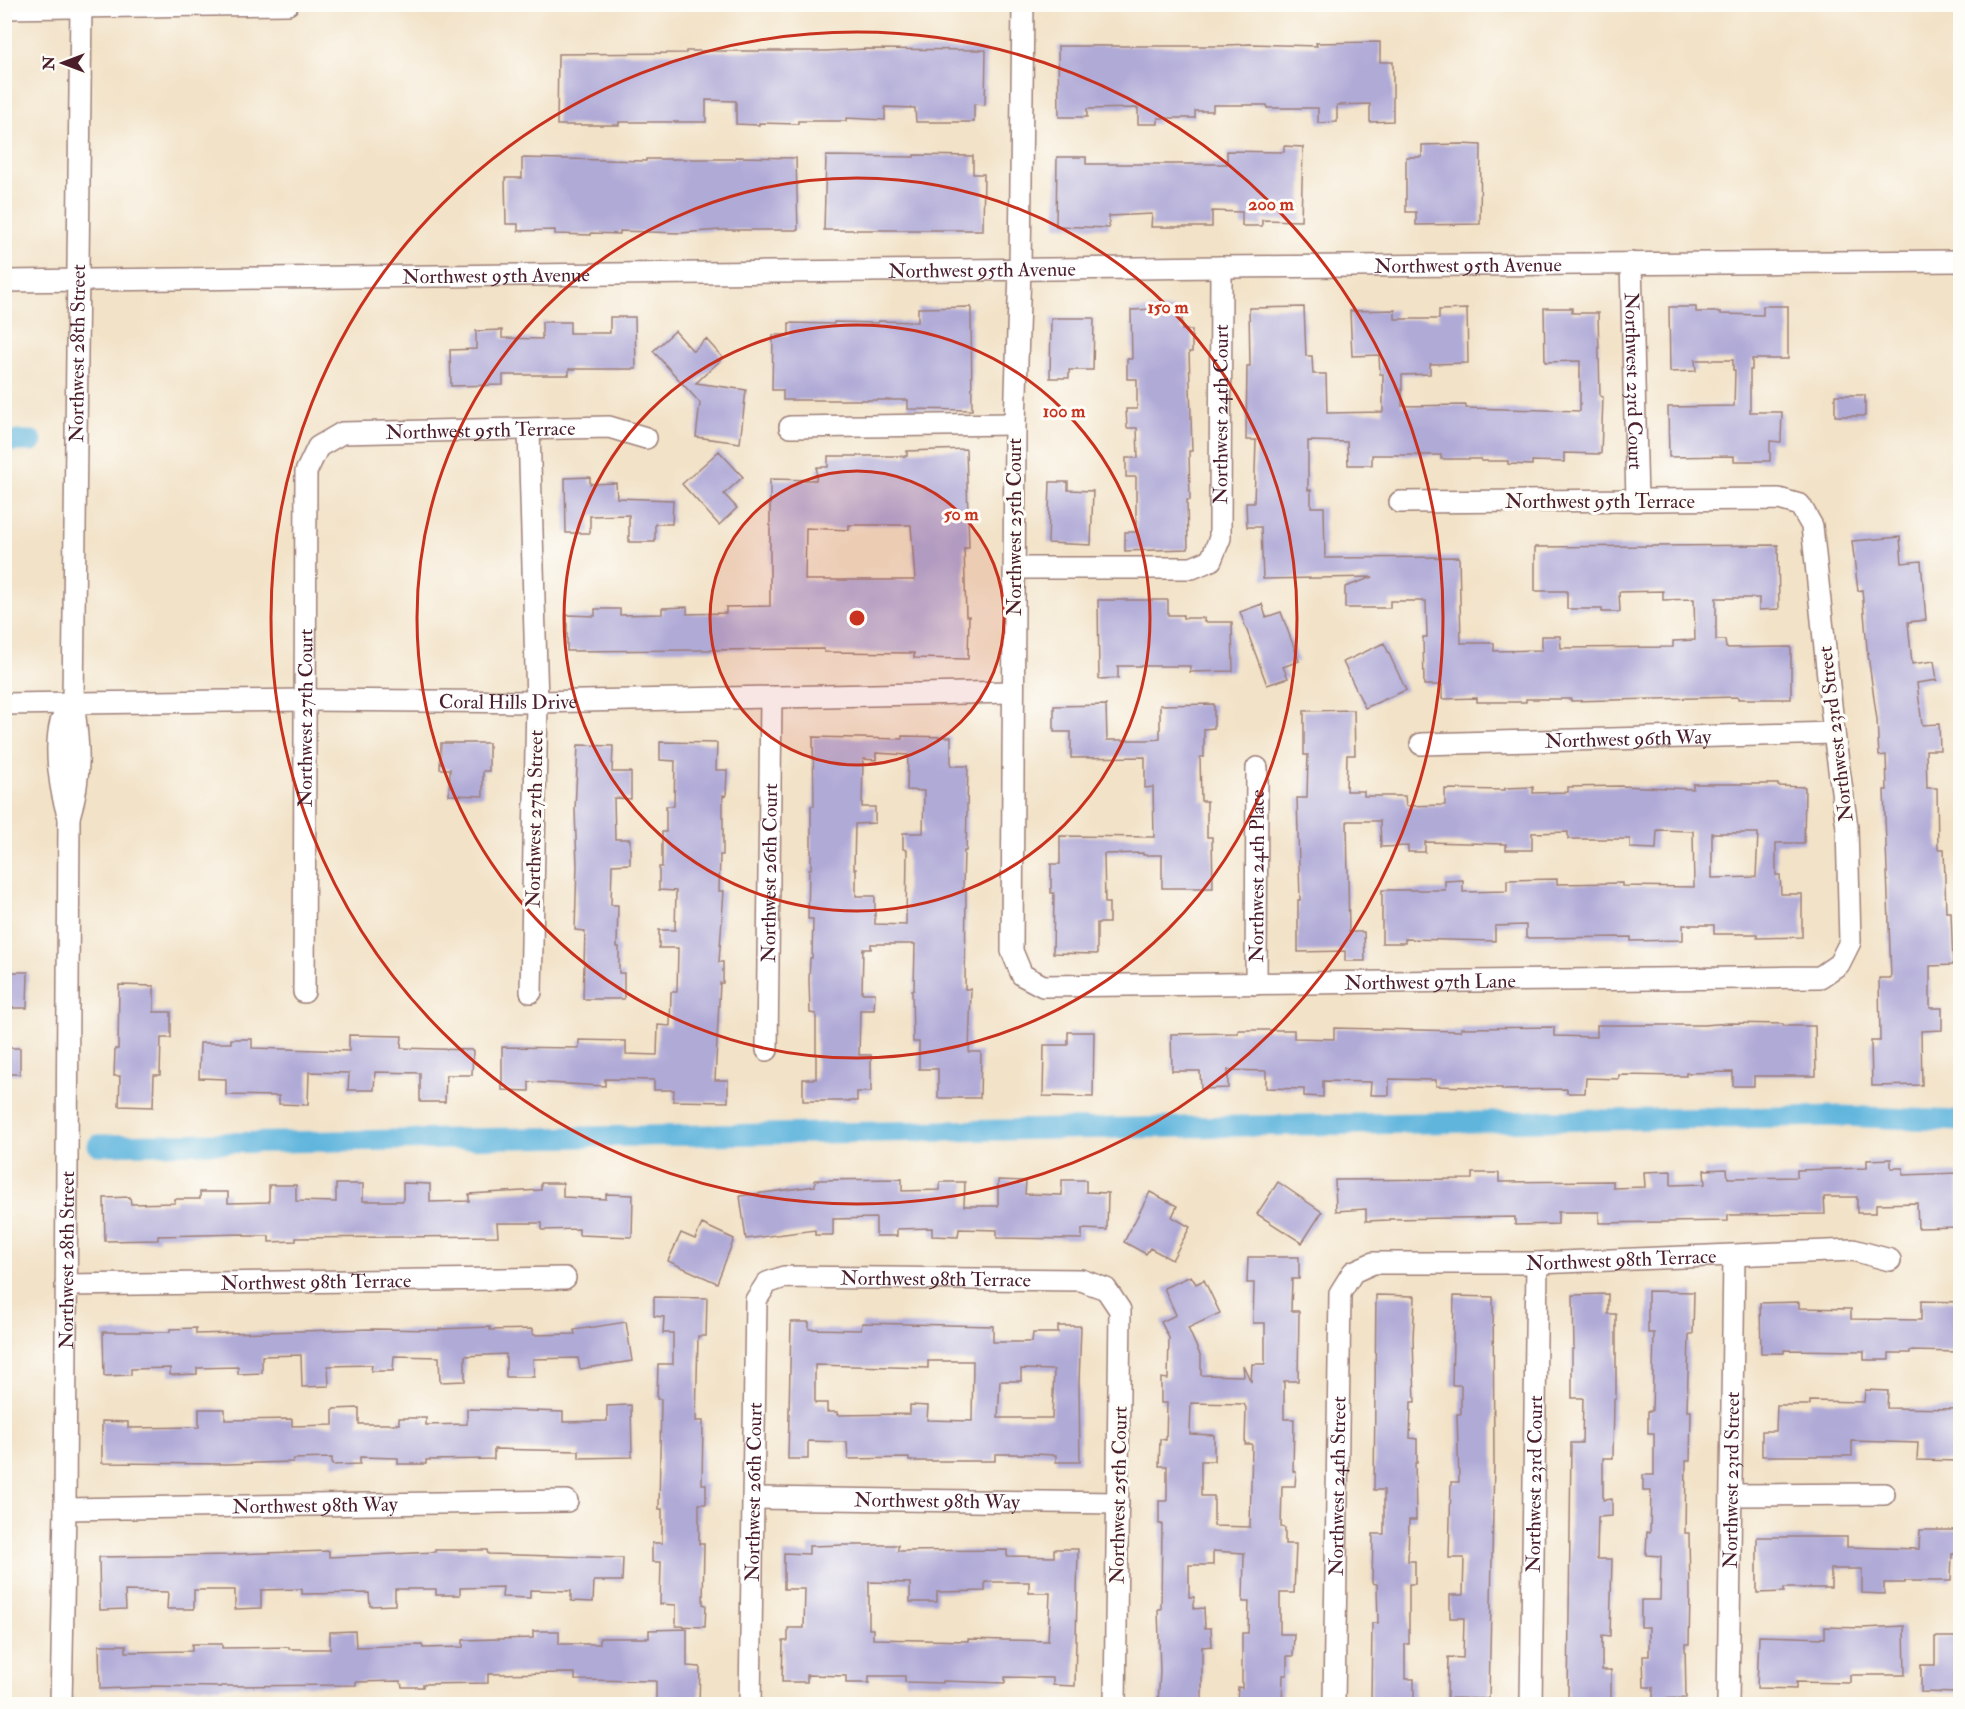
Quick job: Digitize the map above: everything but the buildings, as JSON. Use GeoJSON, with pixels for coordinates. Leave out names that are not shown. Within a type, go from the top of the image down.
{"type":"FeatureCollection","features":[{"type":"Feature","properties":{"kind":"street"},"geometry":{"type":"LineString","coordinates":[[4,8],[288,4]]}},
{"type":"Feature","properties":{"kind":"street","name":"Northwest 25th Court"},"geometry":{"type":"LineString","coordinates":[[1022,975],[1012,951],[1012,692],[1023,4]]}},
{"type":"Feature","properties":{"kind":"street","name":"Northwest 28th Street"},"geometry":{"type":"LineString","coordinates":[[61,1704],[65,1509],[69,817],[62,797],[58,754],[61,722],[73,702],[81,6]]}},
{"type":"Feature","properties":{"kind":"street","name":"Northwest 95th Avenue"},"geometry":{"type":"LineString","coordinates":[[4,281],[1960,261]]}},
{"type":"Feature","properties":{"kind":"street","name":"Northwest 23rd Court"},"geometry":{"type":"LineString","coordinates":[[1631,263],[1637,501]]}},
{"type":"Feature","properties":{"kind":"street","name":"Northwest 24th Court"},"geometry":{"type":"LineString","coordinates":[[1015,568],[1192,568],[1211,560],[1220,538],[1221,267]]}},
{"type":"Feature","properties":{"kind":"street"},"geometry":{"type":"LineString","coordinates":[[790,427],[1015,424]]}},
{"type":"Feature","properties":{"kind":"street","name":"Northwest 95th Terrace"},"geometry":{"type":"LineString","coordinates":[[318,447],[342,433],[609,427],[646,438]]}},
{"type":"Feature","properties":{"kind":"street","name":"Northwest 27th Street"},"geometry":{"type":"LineString","coordinates":[[529,430],[537,702],[531,992]]}},
{"type":"Feature","properties":{"kind":"street","name":"Northwest 27th Court"},"geometry":{"type":"LineString","coordinates":[[304,992],[306,472],[318,447]]}},
{"type":"Feature","properties":{"kind":"street","name":"Northwest 95th Terrace"},"geometry":{"type":"LineString","coordinates":[[1400,502],[1779,499],[1800,505]]}},
{"type":"Feature","properties":{"kind":"street","name":"Northwest 23rd Street"},"geometry":{"type":"LineString","coordinates":[[1800,505],[1812,526],[1834,733],[1847,827],[1850,942],[1839,964]]}},
{"type":"Feature","properties":{"kind":"street","name":"Coral Hills Drive"},"geometry":{"type":"LineString","coordinates":[[4,704],[306,700],[537,702],[1012,692]]}},
{"type":"Feature","properties":{"kind":"street","name":"Northwest 26th Court"},"geometry":{"type":"LineString","coordinates":[[766,1050],[771,697]]}},
{"type":"Feature","properties":{"kind":"street","name":"Northwest 96th Way"},"geometry":{"type":"LineString","coordinates":[[1421,744],[1834,733]]}},
{"type":"Feature","properties":{"kind":"street","name":"Northwest 24th Place"},"geometry":{"type":"LineString","coordinates":[[1256,984],[1257,768]]}},
{"type":"Feature","properties":{"kind":"street","name":"Northwest 97th Lane"},"geometry":{"type":"LineString","coordinates":[[1022,975],[1043,986],[1256,984],[1820,976],[1839,964]]}},
{"type":"Feature","properties":{"kind":"street","name":"Northwest 98th Terrace"},"geometry":{"type":"LineString","coordinates":[[1353,1272],[1373,1263],[1537,1263],[1853,1250],[1890,1260]]}},
{"type":"Feature","properties":{"kind":"street","name":"Northwest 23rd Street"},"geometry":{"type":"LineString","coordinates":[[1728,1704],[1734,1256]]}},
{"type":"Feature","properties":{"kind":"street","name":"Northwest 23rd Court"},"geometry":{"type":"LineString","coordinates":[[1531,1704],[1537,1263]]}},
{"type":"Feature","properties":{"kind":"street","name":"Northwest 24th Street"},"geometry":{"type":"LineString","coordinates":[[1334,1704],[1340,1293],[1353,1272]]}},
{"type":"Feature","properties":{"kind":"street","name":"Northwest 98th Terrace"},"geometry":{"type":"LineString","coordinates":[[766,1283],[784,1277],[1081,1280],[1106,1289]]}},
{"type":"Feature","properties":{"kind":"street","name":"Northwest 98th Terrace"},"geometry":{"type":"LineString","coordinates":[[66,1285],[565,1278]]}},
{"type":"Feature","properties":{"kind":"street","name":"Northwest 26th Court"},"geometry":{"type":"LineString","coordinates":[[750,1704],[756,1300],[766,1283]]}},
{"type":"Feature","properties":{"kind":"street","name":"Northwest 25th Court"},"geometry":{"type":"LineString","coordinates":[[1106,1289],[1120,1310],[1115,1704]]}},
{"type":"Feature","properties":{"kind":"street"},"geometry":{"type":"LineString","coordinates":[[1731,1495],[1884,1494]]}},
{"type":"Feature","properties":{"kind":"street","name":"Northwest 98th Way"},"geometry":{"type":"LineString","coordinates":[[754,1498],[1118,1503]]}},
{"type":"Feature","properties":{"kind":"street","name":"Northwest 98th Way"},"geometry":{"type":"LineString","coordinates":[[65,1509],[567,1502]]}},
{"type":"Feature","properties":{"kind":"waterway"},"geometry":{"type":"LineString","coordinates":[[4,441],[32,441]]}},
{"type":"Feature","properties":{"kind":"waterway"},"geometry":{"type":"LineString","coordinates":[[98,1145],[1842,1116],[1960,1121]]}}]}
